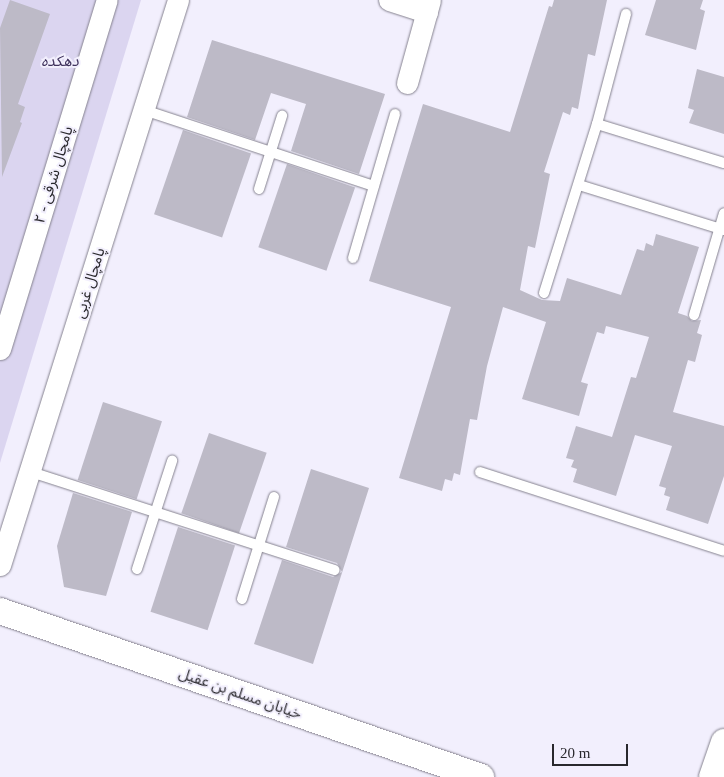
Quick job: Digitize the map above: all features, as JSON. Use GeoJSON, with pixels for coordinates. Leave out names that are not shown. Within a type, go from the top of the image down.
{"type":"FeatureCollection","features":[{"type":"Feature","properties":{"kind":"street","name":"پامچال شرقی - ۲"},"geometry":{"type":"LineString","coordinates":[[0,350],[108,0]]}},
{"type":"Feature","properties":{"kind":"street","name":"پامچال غربی"},"geometry":{"type":"LineString","coordinates":[[0,565],[31,472],[178,0]]}},
{"type":"Feature","properties":{"kind":"street"},"geometry":{"type":"LineString","coordinates":[[388,0],[428,6],[407,83]]}},
{"type":"Feature","properties":{"kind":"street","name":"خیابان مسلم بن عقیل"},"geometry":{"type":"LineString","coordinates":[[0,611],[481,777]]}},
{"type":"Feature","properties":{"kind":"street"},"geometry":{"type":"LineString","coordinates":[[712,777],[724,742]]}},
{"type":"Feature","properties":{"kind":"lane"},"geometry":{"type":"LineString","coordinates":[[544,293],[597,124],[626,14]]}},
{"type":"Feature","properties":{"kind":"lane"},"geometry":{"type":"LineString","coordinates":[[144,110],[374,186]]}},
{"type":"Feature","properties":{"kind":"lane"},"geometry":{"type":"LineString","coordinates":[[353,258],[395,114]]}},
{"type":"Feature","properties":{"kind":"lane"},"geometry":{"type":"LineString","coordinates":[[259,189],[282,116]]}},
{"type":"Feature","properties":{"kind":"lane"},"geometry":{"type":"LineString","coordinates":[[597,124],[724,163]]}},
{"type":"Feature","properties":{"kind":"lane"},"geometry":{"type":"LineString","coordinates":[[579,184],[722,229]]}},
{"type":"Feature","properties":{"kind":"lane"},"geometry":{"type":"LineString","coordinates":[[694,314],[722,229],[724,212]]}},
{"type":"Feature","properties":{"kind":"lane"},"geometry":{"type":"LineString","coordinates":[[137,569],[172,460]]}},
{"type":"Feature","properties":{"kind":"lane"},"geometry":{"type":"LineString","coordinates":[[31,472],[335,570]]}},
{"type":"Feature","properties":{"kind":"lane"},"geometry":{"type":"LineString","coordinates":[[480,472],[724,551]]}},
{"type":"Feature","properties":{"kind":"lane"},"geometry":{"type":"LineString","coordinates":[[242,599],[274,497]]}},
{"type":"Feature","properties":{"kind":"green space","name":"دهکده"},"geometry":{"type":"Polygon","coordinates":[[[0,0],[141,0],[0,463],[0,0]]]}},
{"type":"Feature","properties":{"kind":"building"},"geometry":{"type":"Polygon","coordinates":[[[10,0],[50,14],[18,104],[25,107],[20,122],[22,123],[2,177],[0,28],[10,0]]]}},
{"type":"Feature","properties":{"kind":"building"},"geometry":{"type":"Polygon","coordinates":[[[554,0],[607,0],[595,56],[588,54],[578,109],[572,107],[570,115],[563,112],[544,172],[550,174],[535,248],[528,246],[520,290],[542,300],[560,301],[567,278],[621,295],[637,249],[644,251],[646,243],[653,246],[656,234],[699,247],[678,313],[687,316],[692,321],[701,320],[697,333],[702,335],[695,362],[688,360],[673,412],[724,426],[724,476],[708,524],[666,510],[670,497],[664,495],[666,488],[659,486],[672,446],[635,435],[616,496],[573,482],[577,469],[571,467],[574,460],[566,458],[576,426],[612,437],[631,377],[636,378],[649,337],[606,326],[604,334],[597,332],[581,382],[588,384],[579,416],[522,399],[546,322],[503,307],[487,366],[477,420],[470,419],[460,475],[454,473],[452,481],[445,479],[442,491],[399,478],[451,307],[369,281],[423,104],[510,132],[549,6],[552,7],[554,0]]]}},
{"type":"Feature","properties":{"kind":"building"},"geometry":{"type":"Polygon","coordinates":[[[656,0],[703,0],[700,9],[705,11],[696,50],[645,35],[656,0]]]}},
{"type":"Feature","properties":{"kind":"building"},"geometry":{"type":"Polygon","coordinates":[[[212,40],[385,94],[359,174],[291,151],[306,104],[271,93],[255,140],[187,117],[212,40]]]}},
{"type":"Feature","properties":{"kind":"building"},"geometry":{"type":"Polygon","coordinates":[[[697,69],[724,77],[724,134],[689,123],[694,110],[688,108],[697,69]]]}},
{"type":"Feature","properties":{"kind":"building"},"geometry":{"type":"Polygon","coordinates":[[[183,130],[251,153],[222,238],[154,214],[183,130]]]}},
{"type":"Feature","properties":{"kind":"building"},"geometry":{"type":"Polygon","coordinates":[[[287,164],[355,187],[326,271],[258,247],[287,164]]]}},
{"type":"Feature","properties":{"kind":"building"},"geometry":{"type":"Polygon","coordinates":[[[103,402],[162,421],[137,499],[78,480],[103,402]]]}},
{"type":"Feature","properties":{"kind":"building"},"geometry":{"type":"Polygon","coordinates":[[[209,433],[267,453],[239,533],[181,513],[209,433]]]}},
{"type":"Feature","properties":{"kind":"building"},"geometry":{"type":"Polygon","coordinates":[[[311,469],[369,488],[313,664],[254,644],[282,560],[333,577],[342,572],[337,563],[286,547],[311,469]]]}},
{"type":"Feature","properties":{"kind":"building"},"geometry":{"type":"Polygon","coordinates":[[[73,493],[132,512],[106,596],[64,587],[57,546],[73,493]]]}},
{"type":"Feature","properties":{"kind":"building"},"geometry":{"type":"Polygon","coordinates":[[[178,527],[235,546],[208,630],[150,612],[178,527]]]}}]}
